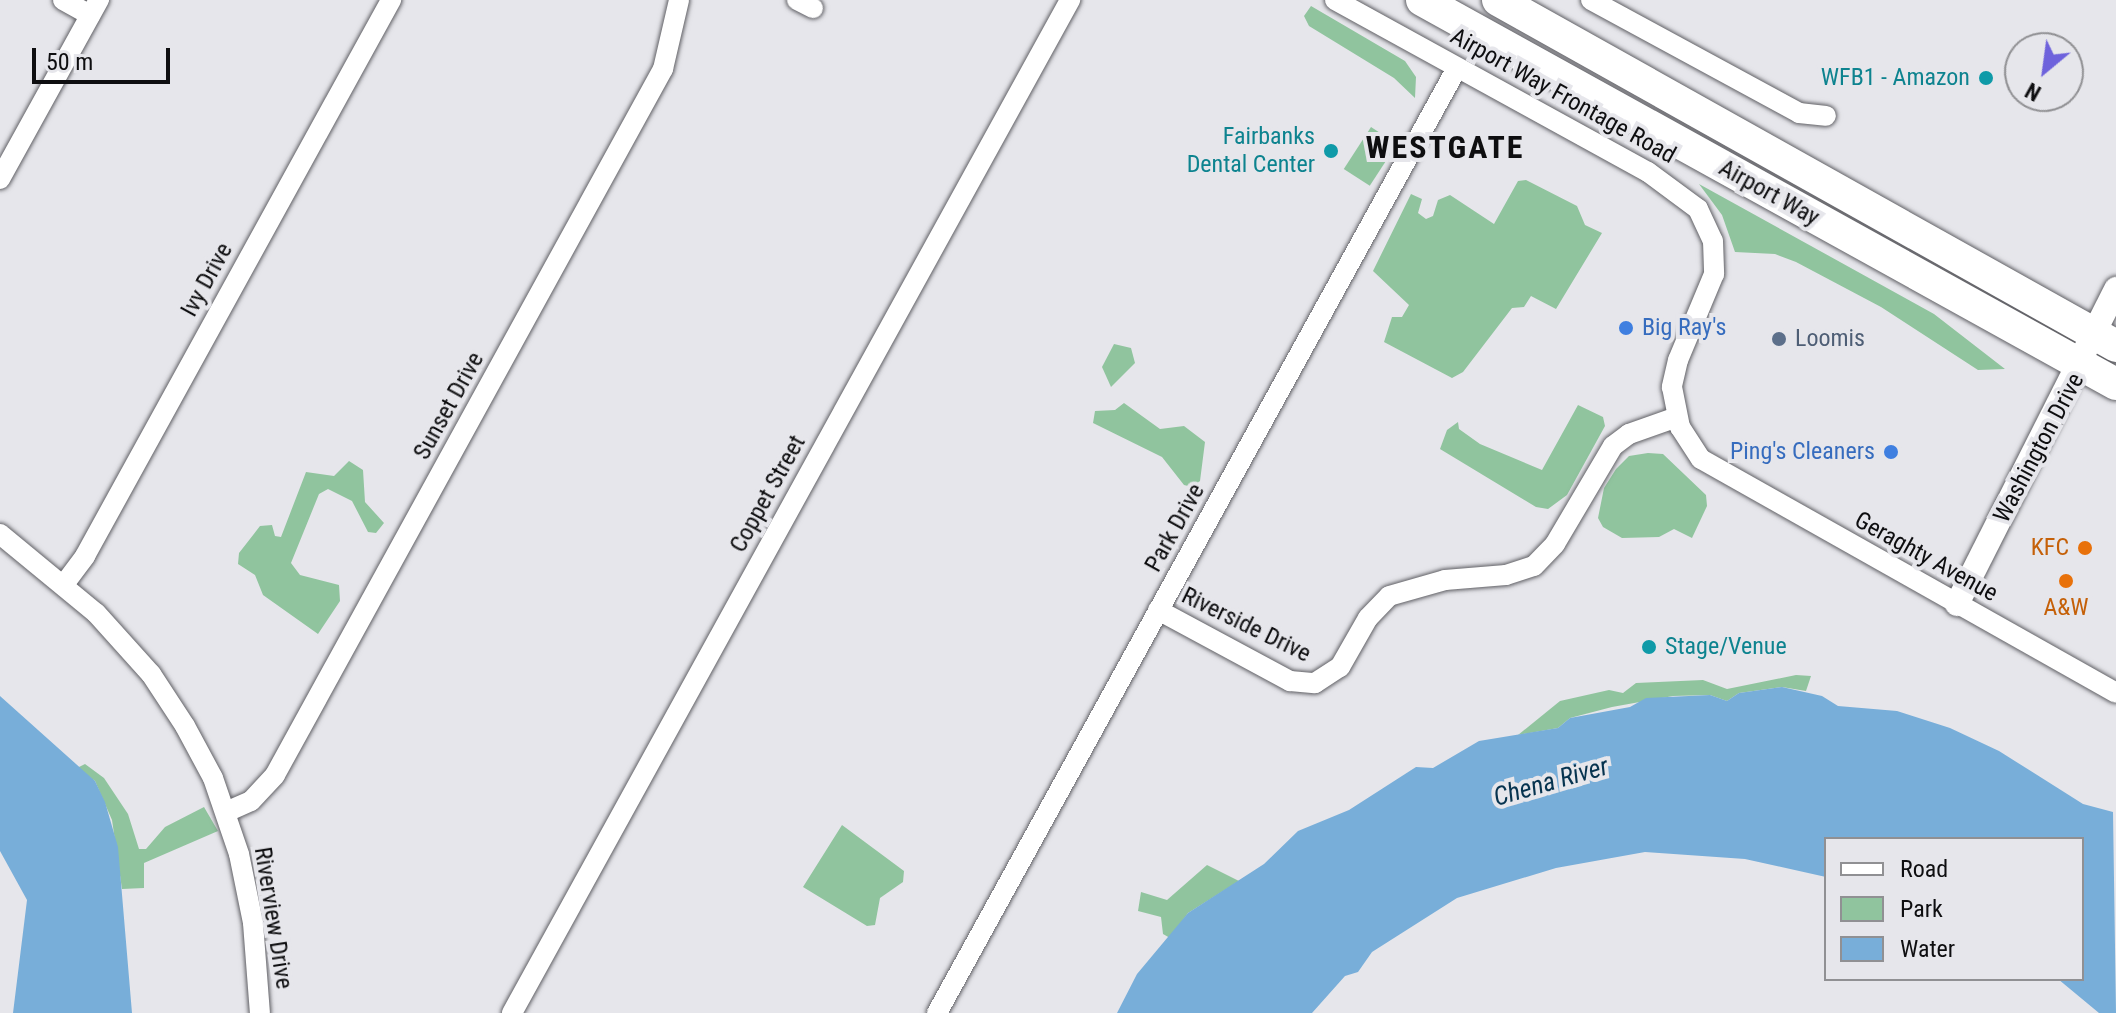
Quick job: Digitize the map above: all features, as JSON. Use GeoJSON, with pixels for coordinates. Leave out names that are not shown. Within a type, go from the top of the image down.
{"type":"FeatureCollection","features":[{"type":"Feature","properties":{"kind":"main road","name":"Airport Way"},"geometry":{"type":"LineString","coordinates":[[1422,0],[2116,384]]}},
{"type":"Feature","properties":{"kind":"main road","name":"Airport Way"},"geometry":{"type":"LineString","coordinates":[[1498,0],[2106,341]]}},
{"type":"Feature","properties":{"kind":"street"},"geometry":{"type":"LineString","coordinates":[[0,179],[94,8],[63,0]]}},
{"type":"Feature","properties":{"kind":"street","name":"Ivy Drive"},"geometry":{"type":"LineString","coordinates":[[65,583],[85,556],[391,0]]}},
{"type":"Feature","properties":{"kind":"street","name":"Sunset Drive"},"geometry":{"type":"LineString","coordinates":[[226,812],[251,801],[275,775],[656,84],[675,37],[679,0]]}},
{"type":"Feature","properties":{"kind":"street","name":"Coppet Street"},"geometry":{"type":"LineString","coordinates":[[512,1013],[1070,0]]}},
{"type":"Feature","properties":{"kind":"street","name":"Airport Way Frontage Road"},"geometry":{"type":"LineString","coordinates":[[1335,0],[1663,181],[1691,202],[1709,231],[1713,282],[1674,372],[1677,417]]}},
{"type":"Feature","properties":{"kind":"street"},"geometry":{"type":"LineString","coordinates":[[1591,0],[1799,113],[1826,116]]}},
{"type":"Feature","properties":{"kind":"street","name":"Park Drive"},"geometry":{"type":"LineString","coordinates":[[937,1013],[1457,68]]}},
{"type":"Feature","properties":{"kind":"street","name":"Washington Drive"},"geometry":{"type":"LineString","coordinates":[[1957,604],[2082,365],[2106,341],[2116,289]]}},
{"type":"Feature","properties":{"kind":"street","name":"Riverside Drive"},"geometry":{"type":"LineString","coordinates":[[1158,610],[1290,681],[1315,683],[1340,667],[1368,618],[1389,596],[1445,580],[1521,572],[1547,554],[1613,446],[1629,434],[1677,417]]}},
{"type":"Feature","properties":{"kind":"street","name":"Geraghty Avenue"},"geometry":{"type":"LineString","coordinates":[[1677,417],[1692,448],[1712,466],[2116,693]]}},
{"type":"Feature","properties":{"kind":"street","name":"Riverview Drive"},"geometry":{"type":"LineString","coordinates":[[0,534],[65,583],[151,674],[185,726],[226,812],[253,923],[260,1013]]}},
{"type":"Feature","properties":{"kind":"green space"},"geometry":{"type":"Polygon","coordinates":[[[1311,6],[1405,61],[1416,77],[1415,98],[1394,78],[1309,26],[1304,16],[1311,6]]]}},
{"type":"Feature","properties":{"kind":"green space"},"geometry":{"type":"Polygon","coordinates":[[[1371,127],[1397,144],[1370,186],[1344,169],[1371,127]]]}},
{"type":"Feature","properties":{"kind":"green space"},"geometry":{"type":"Polygon","coordinates":[[[1526,180],[1577,206],[1585,225],[1602,233],[1556,309],[1531,296],[1524,307],[1512,308],[1463,372],[1452,378],[1384,342],[1392,317],[1402,317],[1409,305],[1373,271],[1411,194],[1422,199],[1418,213],[1426,219],[1433,216],[1438,200],[1450,195],[1494,224],[1518,181],[1526,180]]]}},
{"type":"Feature","properties":{"kind":"green space"},"geometry":{"type":"Polygon","coordinates":[[[1699,184],[1934,314],[2005,369],[1978,370],[1881,307],[1796,262],[1775,254],[1735,252],[1722,215],[1699,184]]]}},
{"type":"Feature","properties":{"kind":"green space"},"geometry":{"type":"Polygon","coordinates":[[[1114,344],[1131,348],[1135,363],[1111,387],[1102,367],[1114,344]]]}},
{"type":"Feature","properties":{"kind":"green space"},"geometry":{"type":"Polygon","coordinates":[[[1124,403],[1160,429],[1184,426],[1205,442],[1200,481],[1192,487],[1184,485],[1162,457],[1093,423],[1095,411],[1115,410],[1124,403]]]}},
{"type":"Feature","properties":{"kind":"green space"},"geometry":{"type":"Polygon","coordinates":[[[1578,405],[1603,417],[1605,426],[1567,495],[1548,509],[1536,507],[1440,449],[1447,430],[1458,422],[1459,429],[1480,444],[1542,470],[1578,405]]]}},
{"type":"Feature","properties":{"kind":"green space"},"geometry":{"type":"Polygon","coordinates":[[[1663,454],[1706,495],[1707,506],[1692,538],[1674,529],[1659,537],[1622,538],[1603,527],[1598,518],[1604,488],[1616,469],[1629,456],[1663,454]]]}},
{"type":"Feature","properties":{"kind":"green space"},"geometry":{"type":"Polygon","coordinates":[[[349,461],[363,470],[365,502],[384,523],[376,533],[368,532],[352,501],[328,489],[319,494],[291,563],[300,575],[339,585],[340,601],[318,634],[263,595],[255,575],[238,564],[239,553],[260,526],[272,525],[275,536],[281,537],[306,472],[334,476],[349,461]]]}},
{"type":"Feature","properties":{"kind":"green space"},"geometry":{"type":"Polygon","coordinates":[[[1796,675],[1811,676],[1806,691],[1782,687],[1739,693],[1727,701],[1710,695],[1673,696],[1612,707],[1570,718],[1558,728],[1518,735],[1560,701],[1609,690],[1623,693],[1636,683],[1703,680],[1727,689],[1796,675]]]}},
{"type":"Feature","properties":{"kind":"green space"},"geometry":{"type":"Polygon","coordinates":[[[85,764],[104,778],[128,814],[139,849],[146,849],[165,827],[204,807],[218,831],[144,863],[144,888],[122,889],[112,820],[95,781],[77,768],[85,764]]]}},
{"type":"Feature","properties":{"kind":"green space"},"geometry":{"type":"Polygon","coordinates":[[[842,825],[904,871],[903,882],[880,898],[875,925],[867,926],[803,887],[842,825]]]}},
{"type":"Feature","properties":{"kind":"green space"},"geometry":{"type":"Polygon","coordinates":[[[1207,865],[1239,881],[1188,913],[1170,938],[1163,934],[1161,917],[1138,911],[1141,892],[1167,900],[1207,865]]]}},
{"type":"Feature","properties":{"kind":"water","name":"Chena River"},"geometry":{"type":"Polygon","coordinates":[[[1782,687],[1822,696],[1838,706],[1897,711],[1950,728],[1999,751],[2083,804],[2113,812],[2116,1013],[2099,1013],[2060,981],[2084,981],[2084,837],[1824,837],[1824,877],[1745,859],[1645,852],[1556,868],[1457,898],[1372,952],[1358,972],[1345,976],[1312,1013],[1117,1013],[1137,974],[1188,913],[1264,864],[1298,831],[1349,810],[1416,767],[1433,768],[1479,741],[1558,728],[1570,718],[1630,707],[1646,698],[1710,695],[1727,701],[1739,693],[1782,687]]]}},
{"type":"Feature","properties":{"kind":"water"},"geometry":{"type":"Polygon","coordinates":[[[0,696],[95,781],[105,802],[118,847],[132,1013],[13,1013],[27,900],[0,851],[0,696]]]}},
{"type":"Feature","properties":{"kind":"place","name":"WFB1 - Amazon"},"geometry":{"type":"Point","coordinates":[1986,78]}},
{"type":"Feature","properties":{"kind":"place","name":"Fairbanks Dental Center"},"geometry":{"type":"Point","coordinates":[1331,151]}},
{"type":"Feature","properties":{"kind":"place","name":"Big Ray's"},"geometry":{"type":"Point","coordinates":[1626,328]}},
{"type":"Feature","properties":{"kind":"place","name":"Loomis"},"geometry":{"type":"Point","coordinates":[1779,339]}},
{"type":"Feature","properties":{"kind":"place","name":"Ping's Cleaners"},"geometry":{"type":"Point","coordinates":[1891,452]}},
{"type":"Feature","properties":{"kind":"place","name":"KFC"},"geometry":{"type":"Point","coordinates":[2085,548]}},
{"type":"Feature","properties":{"kind":"place","name":"A&W"},"geometry":{"type":"Point","coordinates":[2066,581]}},
{"type":"Feature","properties":{"kind":"place","name":"Stage/Venue"},"geometry":{"type":"Point","coordinates":[1649,647]}},
{"type":"Feature","properties":{"kind":"district","name":"WESTGATE"},"geometry":{"type":"Point","coordinates":[1445,147]}}]}
